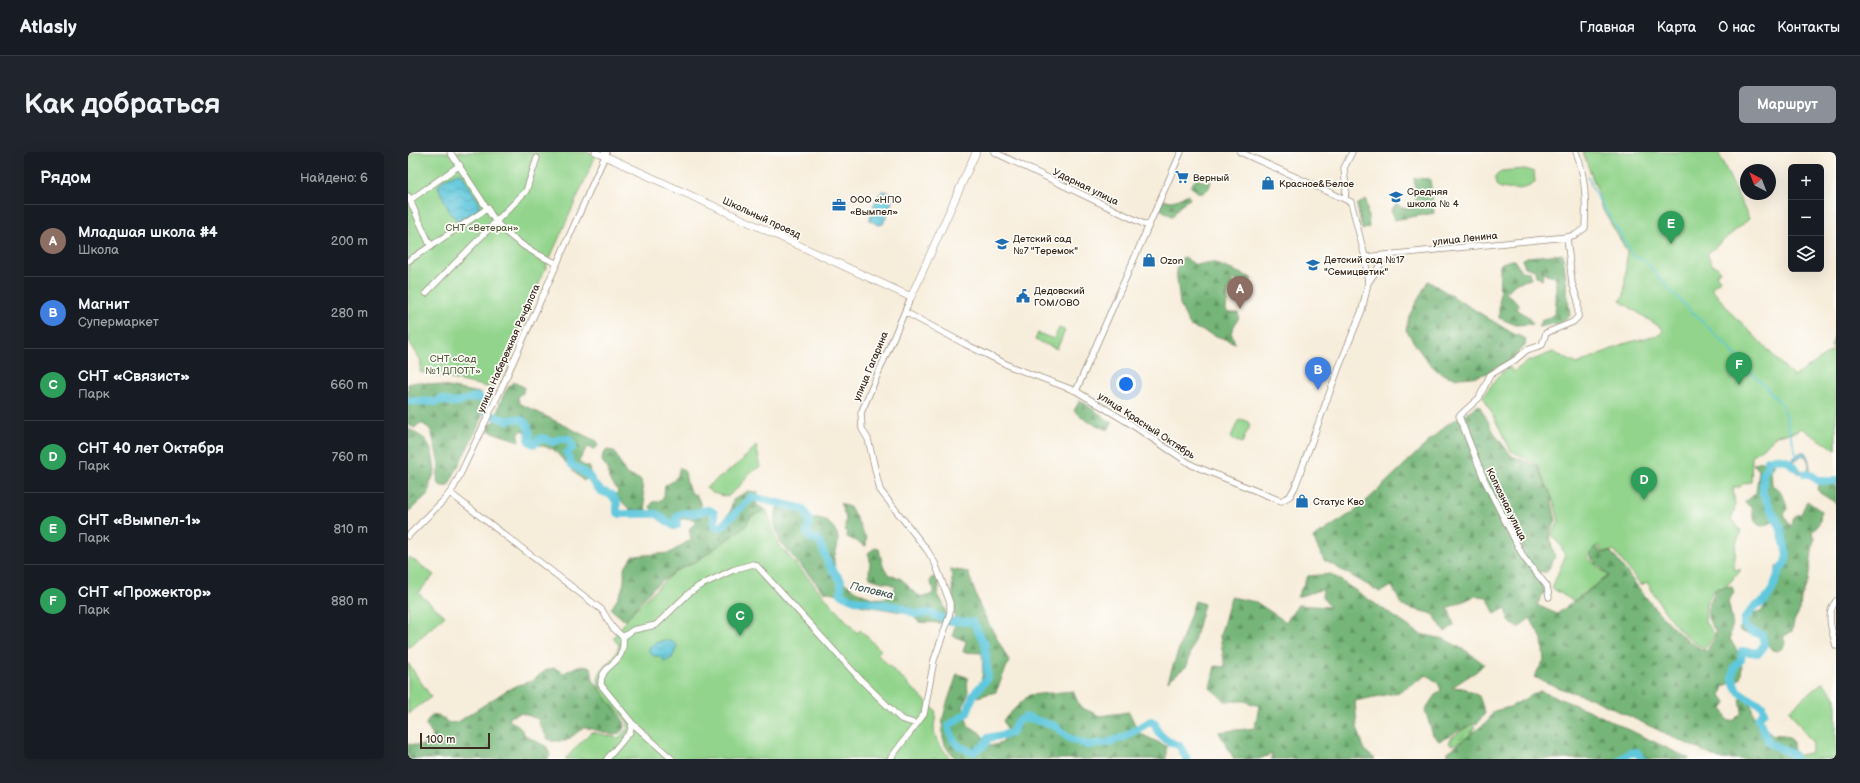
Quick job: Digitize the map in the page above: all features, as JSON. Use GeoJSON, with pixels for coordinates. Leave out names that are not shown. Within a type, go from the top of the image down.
{"type":"FeatureCollection","features":[{"type":"Feature","properties":{"kind":"street"},"geometry":{"type":"LineString","coordinates":[[450,152],[460,165],[496,222],[522,247],[556,264]]}},
{"type":"Feature","properties":{"kind":"street"},"geometry":{"type":"LineString","coordinates":[[595,152],[606,154]]}},
{"type":"Feature","properties":{"kind":"street","name":"улица Гагарина"},"geometry":{"type":"LineString","coordinates":[[890,759],[924,714],[934,660],[947,623],[950,612],[950,603],[931,557],[880,490],[868,439],[862,429],[861,413],[976,152]]}},
{"type":"Feature","properties":{"kind":"street","name":"Ударная улица"},"geometry":{"type":"LineString","coordinates":[[994,152],[1148,226]]}},
{"type":"Feature","properties":{"kind":"street"},"geometry":{"type":"LineString","coordinates":[[905,312],[1012,367],[1076,391],[1181,152]]}},
{"type":"Feature","properties":{"kind":"street"},"geometry":{"type":"LineString","coordinates":[[1240,152],[1345,198],[1346,190],[1344,168],[1352,152]]}},
{"type":"Feature","properties":{"kind":"street"},"geometry":{"type":"LineString","coordinates":[[1567,237],[1575,235],[1585,228],[1585,195],[1582,168],[1576,152]]}},
{"type":"Feature","properties":{"kind":"street","name":"улица Набережная Речфлота"},"geometry":{"type":"LineString","coordinates":[[408,536],[450,493],[501,389],[606,154]]}},
{"type":"Feature","properties":{"kind":"street","name":"Школьный проезд"},"geometry":{"type":"LineString","coordinates":[[606,154],[911,297]]}},
{"type":"Feature","properties":{"kind":"street"},"geometry":{"type":"LineString","coordinates":[[426,293],[526,190],[537,158]]}},
{"type":"Feature","properties":{"kind":"street"},"geometry":{"type":"LineString","coordinates":[[431,247],[409,198],[460,165]]}},
{"type":"Feature","properties":{"kind":"street","name":"улица Красный Октябрь"},"geometry":{"type":"LineString","coordinates":[[1076,391],[1129,423],[1192,465],[1281,501],[1290,496],[1295,487],[1339,367],[1362,310],[1368,283],[1365,257],[1351,202],[1345,198]]}},
{"type":"Feature","properties":{"kind":"street"},"geometry":{"type":"LineString","coordinates":[[408,261],[488,208]]}},
{"type":"Feature","properties":{"kind":"street","name":"улица Ленина"},"geometry":{"type":"LineString","coordinates":[[1365,257],[1567,237]]}},
{"type":"Feature","properties":{"kind":"street","name":"Колхозная улица"},"geometry":{"type":"LineString","coordinates":[[1549,597],[1547,586],[1524,558],[1484,479],[1459,416],[1479,398],[1490,375],[1515,360],[1527,350],[1542,345],[1546,333],[1573,322],[1578,317],[1578,301],[1572,283],[1567,237]]}},
{"type":"Feature","properties":{"kind":"street"},"geometry":{"type":"LineString","coordinates":[[1368,283],[1386,256]]}},
{"type":"Feature","properties":{"kind":"street"},"geometry":{"type":"LineString","coordinates":[[450,493],[602,610],[613,628],[623,637],[624,648],[621,655],[602,674],[601,685],[608,696],[632,723],[672,759]]}},
{"type":"Feature","properties":{"kind":"street"},"geometry":{"type":"LineString","coordinates":[[623,637],[633,630],[656,624],[688,594],[699,586],[733,570],[753,564],[757,566],[861,680],[901,718],[917,724]]}},
{"type":"Feature","properties":{"kind":"street"},"geometry":{"type":"LineString","coordinates":[[1836,601],[1832,607],[1830,618],[1836,646]]}},
{"type":"Feature","properties":{"kind":"street"},"geometry":{"type":"LineString","coordinates":[[607,759],[630,732],[632,723]]}},
{"type":"Feature","properties":{"kind":"green space","name":"СНТ «Ветеран»"},"geometry":{"type":"Polygon","coordinates":[[[414,152],[589,152],[596,155],[492,388],[420,372],[421,361],[409,341],[408,157],[414,152]]]}},
{"type":"Feature","properties":{"kind":"green space"},"geometry":{"type":"Polygon","coordinates":[[[1718,152],[1749,219],[1707,254],[1713,266],[1715,265],[1720,271],[1716,274],[1720,280],[1711,288],[1738,321],[1739,320],[1794,377],[1833,350],[1831,346],[1836,333],[1836,450],[1801,428],[1794,432],[1777,435],[1763,448],[1752,455],[1751,482],[1744,483],[1740,487],[1733,487],[1735,507],[1731,521],[1735,523],[1741,531],[1736,543],[1734,569],[1741,570],[1721,592],[1714,590],[1706,603],[1705,622],[1715,635],[1706,648],[1688,638],[1680,630],[1664,611],[1647,582],[1641,585],[1614,551],[1603,552],[1598,545],[1587,557],[1608,576],[1573,601],[1552,588],[1565,556],[1561,546],[1551,535],[1559,522],[1555,505],[1538,465],[1511,451],[1483,396],[1502,372],[1510,367],[1513,372],[1527,362],[1553,352],[1577,364],[1623,344],[1661,334],[1663,329],[1620,301],[1624,296],[1627,251],[1600,205],[1596,187],[1583,153],[1718,152]]]}},
{"type":"Feature","properties":{"kind":"green space"},"geometry":{"type":"Polygon","coordinates":[[[1525,169],[1534,172],[1535,182],[1532,185],[1516,189],[1504,189],[1496,185],[1495,177],[1501,171],[1525,169]]]}},
{"type":"Feature","properties":{"kind":"green space"},"geometry":{"type":"Polygon","coordinates":[[[1414,178],[1430,179],[1434,213],[1394,220],[1391,210],[1397,204],[1402,208],[1409,209],[1416,204],[1414,178]]]}},
{"type":"Feature","properties":{"kind":"green space"},"geometry":{"type":"Polygon","coordinates":[[[1196,179],[1206,182],[1211,181],[1209,188],[1203,193],[1199,193],[1190,186],[1196,179]]]}},
{"type":"Feature","properties":{"kind":"green space"},"geometry":{"type":"Polygon","coordinates":[[[1187,194],[1190,199],[1181,204],[1172,217],[1159,208],[1163,200],[1176,200],[1187,194]]]}},
{"type":"Feature","properties":{"kind":"green space"},"geometry":{"type":"Polygon","coordinates":[[[1366,199],[1369,227],[1362,230],[1357,205],[1366,199]]]}},
{"type":"Feature","properties":{"kind":"green space"},"geometry":{"type":"Polygon","coordinates":[[[1563,254],[1570,316],[1561,323],[1538,327],[1542,320],[1551,317],[1555,310],[1556,277],[1546,275],[1542,267],[1542,280],[1536,276],[1535,270],[1525,267],[1522,260],[1527,257],[1563,254]]]}},
{"type":"Feature","properties":{"kind":"green space"},"geometry":{"type":"Polygon","coordinates":[[[1183,257],[1196,265],[1212,262],[1252,278],[1245,293],[1234,278],[1228,293],[1226,310],[1229,313],[1238,313],[1239,317],[1231,332],[1235,343],[1190,326],[1180,305],[1176,269],[1183,257]]]}},
{"type":"Feature","properties":{"kind":"green space"},"geometry":{"type":"Polygon","coordinates":[[[1514,260],[1521,271],[1529,272],[1531,279],[1516,283],[1506,293],[1520,305],[1515,308],[1526,315],[1533,324],[1516,325],[1499,318],[1500,265],[1514,260]]]}},
{"type":"Feature","properties":{"kind":"green space"},"geometry":{"type":"Polygon","coordinates":[[[1428,281],[1512,333],[1526,339],[1525,346],[1507,363],[1492,371],[1473,377],[1454,377],[1445,375],[1438,371],[1425,357],[1406,330],[1409,316],[1428,281]]]}},
{"type":"Feature","properties":{"kind":"green space"},"geometry":{"type":"Polygon","coordinates":[[[1059,328],[1065,330],[1057,349],[1035,340],[1038,333],[1054,339],[1059,328]]]}},
{"type":"Feature","properties":{"kind":"green space"},"geometry":{"type":"Polygon","coordinates":[[[417,382],[481,393],[480,402],[482,419],[448,486],[441,486],[437,482],[439,464],[430,429],[423,424],[419,424],[415,428],[408,425],[408,384],[417,382]]]}},
{"type":"Feature","properties":{"kind":"green space"},"geometry":{"type":"Polygon","coordinates":[[[513,382],[524,387],[523,393],[518,396],[519,403],[596,441],[598,446],[594,449],[587,447],[579,461],[583,465],[589,467],[590,473],[588,478],[583,481],[553,449],[535,444],[527,433],[522,430],[518,435],[519,441],[489,431],[488,425],[499,419],[498,410],[502,399],[507,389],[513,382]]]}},
{"type":"Feature","properties":{"kind":"green space"},"geometry":{"type":"Polygon","coordinates":[[[1080,400],[1112,423],[1108,430],[1087,421],[1074,411],[1080,400]]]}},
{"type":"Feature","properties":{"kind":"green space"},"geometry":{"type":"Polygon","coordinates":[[[1479,405],[1496,436],[1512,456],[1537,466],[1550,492],[1556,521],[1549,536],[1555,557],[1547,572],[1536,572],[1536,577],[1545,590],[1537,605],[1557,614],[1609,576],[1590,557],[1596,546],[1602,553],[1611,552],[1668,623],[1681,635],[1707,651],[1715,638],[1716,632],[1709,620],[1709,606],[1717,588],[1732,586],[1734,593],[1728,601],[1732,620],[1730,639],[1739,654],[1742,668],[1740,679],[1724,686],[1721,695],[1726,702],[1722,709],[1728,721],[1734,720],[1742,712],[1740,699],[1748,701],[1754,716],[1766,729],[1772,734],[1786,736],[1792,740],[1793,759],[1719,759],[1591,698],[1562,689],[1534,677],[1544,660],[1542,639],[1530,618],[1518,628],[1509,620],[1506,608],[1495,614],[1487,597],[1475,596],[1448,608],[1454,625],[1445,632],[1433,614],[1402,606],[1392,586],[1380,592],[1324,560],[1313,538],[1358,509],[1445,426],[1479,405]]]}},
{"type":"Feature","properties":{"kind":"green space"},"geometry":{"type":"Polygon","coordinates":[[[1241,419],[1248,422],[1250,425],[1242,443],[1233,440],[1231,437],[1238,421],[1241,419]]]}},
{"type":"Feature","properties":{"kind":"green space"},"geometry":{"type":"Polygon","coordinates":[[[408,428],[426,440],[432,452],[435,472],[430,483],[429,493],[408,512],[408,428]]]}},
{"type":"Feature","properties":{"kind":"green space"},"geometry":{"type":"Polygon","coordinates":[[[756,446],[761,467],[749,473],[739,487],[727,497],[713,493],[706,488],[740,462],[756,446]]]}},
{"type":"Feature","properties":{"kind":"green space"},"geometry":{"type":"Polygon","coordinates":[[[607,450],[614,451],[626,474],[641,480],[646,510],[630,510],[616,496],[618,491],[609,479],[608,469],[602,461],[603,454],[607,450]]]}},
{"type":"Feature","properties":{"kind":"green space"},"geometry":{"type":"Polygon","coordinates":[[[1772,461],[1775,465],[1771,470],[1772,485],[1781,493],[1786,502],[1787,510],[1784,514],[1791,527],[1794,517],[1801,514],[1807,501],[1821,511],[1820,522],[1812,532],[1815,538],[1808,581],[1801,598],[1800,610],[1794,621],[1792,631],[1783,637],[1785,642],[1783,648],[1777,651],[1772,650],[1764,640],[1766,636],[1763,632],[1753,632],[1748,634],[1741,632],[1739,629],[1750,615],[1761,612],[1773,593],[1777,579],[1776,567],[1785,566],[1785,533],[1778,530],[1777,526],[1781,524],[1780,521],[1775,521],[1764,526],[1759,525],[1754,518],[1752,508],[1744,502],[1756,493],[1759,470],[1753,464],[1772,461]]]}},
{"type":"Feature","properties":{"kind":"green space"},"geometry":{"type":"Polygon","coordinates":[[[680,468],[685,472],[689,489],[697,496],[703,511],[707,512],[713,525],[719,525],[730,512],[733,500],[748,491],[758,492],[756,504],[765,510],[750,517],[746,526],[697,561],[675,571],[653,588],[625,621],[611,609],[622,590],[624,569],[633,556],[670,553],[691,539],[689,529],[697,521],[684,519],[667,522],[656,516],[650,507],[653,502],[659,501],[664,497],[665,485],[675,479],[680,468]]]}},
{"type":"Feature","properties":{"kind":"green space"},"geometry":{"type":"Polygon","coordinates":[[[1836,482],[1836,503],[1820,493],[1817,489],[1818,485],[1836,482]]]}},
{"type":"Feature","properties":{"kind":"green space"},"geometry":{"type":"Polygon","coordinates":[[[840,503],[851,508],[866,538],[866,546],[847,537],[845,526],[846,518],[840,503]]]}},
{"type":"Feature","properties":{"kind":"green space"},"geometry":{"type":"Polygon","coordinates":[[[785,505],[793,510],[802,511],[806,519],[811,522],[815,518],[824,520],[834,529],[838,537],[838,545],[834,560],[837,574],[852,588],[868,597],[888,597],[896,587],[870,578],[870,560],[868,553],[875,548],[879,549],[887,573],[901,579],[918,595],[927,596],[932,594],[934,590],[930,582],[931,578],[935,577],[939,585],[938,595],[944,605],[946,613],[942,623],[919,622],[909,613],[860,605],[838,594],[823,591],[780,542],[774,522],[777,508],[785,505]]]}},
{"type":"Feature","properties":{"kind":"green space"},"geometry":{"type":"Polygon","coordinates":[[[765,510],[767,511],[778,544],[857,633],[860,630],[881,650],[877,654],[935,710],[936,715],[934,732],[943,749],[951,759],[565,759],[591,732],[619,738],[628,728],[628,722],[605,697],[598,682],[599,675],[603,668],[617,652],[619,645],[613,638],[635,609],[675,571],[697,561],[746,526],[750,517],[765,510]]]}},
{"type":"Feature","properties":{"kind":"green space"},"geometry":{"type":"Polygon","coordinates":[[[408,556],[434,575],[418,593],[445,616],[408,648],[408,556]]]}},
{"type":"Feature","properties":{"kind":"green space"},"geometry":{"type":"Polygon","coordinates":[[[951,569],[968,572],[980,607],[1009,661],[996,692],[977,697],[983,673],[982,653],[963,652],[966,641],[953,636],[955,621],[951,569]]]}},
{"type":"Feature","properties":{"kind":"green space"},"geometry":{"type":"Polygon","coordinates":[[[1331,574],[1420,634],[1444,639],[1468,652],[1484,664],[1477,671],[1452,687],[1463,688],[1479,696],[1485,713],[1478,723],[1439,741],[1433,735],[1425,710],[1435,695],[1441,690],[1438,683],[1427,675],[1400,692],[1355,701],[1357,727],[1365,751],[1375,759],[1271,759],[1272,754],[1259,759],[1234,759],[1219,732],[1255,728],[1259,706],[1244,701],[1225,701],[1210,688],[1215,666],[1225,667],[1220,636],[1231,597],[1256,602],[1286,622],[1298,605],[1330,607],[1322,597],[1323,589],[1297,597],[1308,576],[1331,574]]]}},
{"type":"Feature","properties":{"kind":"green space"},"geometry":{"type":"Polygon","coordinates":[[[1195,601],[1204,604],[1187,666],[1168,681],[1195,601]]]}},
{"type":"Feature","properties":{"kind":"green space"},"geometry":{"type":"Polygon","coordinates":[[[408,663],[431,697],[408,714],[408,663]]]}},
{"type":"Feature","properties":{"kind":"green space"},"geometry":{"type":"Polygon","coordinates":[[[578,666],[591,667],[593,680],[625,723],[624,728],[619,733],[614,735],[584,727],[566,741],[552,741],[548,739],[538,719],[521,713],[509,717],[510,721],[518,725],[526,736],[547,747],[550,755],[548,759],[408,759],[408,744],[420,746],[428,743],[433,736],[426,725],[432,716],[438,715],[449,723],[458,722],[504,692],[515,686],[532,681],[546,670],[554,668],[564,673],[578,666]]]}},
{"type":"Feature","properties":{"kind":"green space"},"geometry":{"type":"Polygon","coordinates":[[[957,674],[967,677],[968,694],[963,707],[968,725],[980,733],[990,746],[1002,743],[1009,734],[1003,720],[1029,695],[1073,691],[1080,707],[1100,716],[1129,712],[1139,733],[1166,746],[1166,759],[957,759],[948,750],[944,741],[942,730],[946,707],[957,674]]]}},
{"type":"Feature","properties":{"kind":"green space"},"geometry":{"type":"Polygon","coordinates":[[[1823,682],[1836,698],[1836,759],[1795,759],[1795,756],[1810,753],[1813,744],[1789,710],[1823,682]]]}},
{"type":"Feature","properties":{"kind":"green space"},"geometry":{"type":"Polygon","coordinates":[[[1540,691],[1588,710],[1690,759],[1641,759],[1638,754],[1630,755],[1625,759],[1448,759],[1448,752],[1488,721],[1494,711],[1510,707],[1540,691]]]}},
{"type":"Feature","properties":{"kind":"green space"},"geometry":{"type":"Polygon","coordinates":[[[1472,724],[1475,727],[1469,736],[1455,744],[1452,745],[1449,743],[1451,738],[1472,724]]]}},
{"type":"Feature","properties":{"kind":"water"},"geometry":{"type":"Polygon","coordinates":[[[461,173],[480,204],[476,212],[458,222],[449,211],[438,186],[444,179],[461,173]]]}},
{"type":"Feature","properties":{"kind":"water"},"geometry":{"type":"Polygon","coordinates":[[[883,191],[888,192],[892,199],[890,209],[883,224],[879,225],[870,221],[870,218],[876,200],[883,191]]]}},
{"type":"Feature","properties":{"kind":"water"},"geometry":{"type":"Polygon","coordinates":[[[1801,452],[1805,452],[1809,461],[1810,471],[1814,476],[1798,473],[1786,459],[1791,460],[1801,452]],[[1803,455],[1792,463],[1804,472],[1808,472],[1809,467],[1807,458],[1803,455]]]}},
{"type":"Feature","properties":{"kind":"water"},"geometry":{"type":"Polygon","coordinates":[[[664,640],[673,642],[677,646],[672,658],[664,662],[662,657],[654,656],[649,652],[649,648],[653,644],[664,640]]]}},
{"type":"Feature","properties":{"kind":"waterway"},"geometry":{"type":"LineString","coordinates":[[1588,177],[1596,195],[1634,256],[1646,262],[1670,290],[1729,348],[1782,405],[1797,456]]}},
{"type":"Feature","properties":{"kind":"waterway","name":"Поповка"},"geometry":{"type":"LineString","coordinates":[[408,401],[437,402],[441,399],[458,402],[473,397],[478,397],[485,402],[486,412]]}},
{"type":"Feature","properties":{"kind":"waterway","name":"Поповка"},"geometry":{"type":"LineString","coordinates":[[495,416],[506,420],[522,420],[529,429],[529,441],[534,444],[541,438],[553,442],[560,439],[569,439],[573,447],[567,453],[571,464],[589,476],[601,491],[612,495],[617,503],[617,512],[620,514],[657,514],[674,526],[677,525],[676,517],[678,515],[709,510],[714,513],[715,525],[719,528],[726,524],[728,520],[752,497],[803,509],[809,520],[807,532],[810,538],[817,539],[820,543],[829,565],[841,581],[841,594],[855,600],[900,607],[916,614],[930,613],[949,621],[973,622],[985,644],[988,678],[973,695],[967,713],[949,725],[954,740],[963,748],[973,752],[985,745],[988,738],[1012,733],[1017,722],[1026,717],[1055,726],[1069,738],[1087,745],[1107,743],[1124,737],[1151,721],[1155,723],[1160,735],[1179,745],[1187,759]]}},
{"type":"Feature","properties":{"kind":"waterway"},"geometry":{"type":"LineString","coordinates":[[1794,467],[1788,461],[1782,459],[1767,460],[1768,466],[1763,474],[1763,494],[1780,526],[1787,554],[1785,563],[1765,601],[1754,607],[1744,620],[1744,625],[1748,630],[1762,635],[1764,644],[1759,653],[1742,651],[1741,660],[1737,663],[1734,669],[1733,680],[1738,690],[1742,694],[1762,705],[1764,712],[1758,718],[1769,743],[1794,755],[1795,759]]}},
{"type":"Feature","properties":{"kind":"waterway"},"geometry":{"type":"LineString","coordinates":[[1805,474],[1810,474],[1819,481],[1836,481]]}},
{"type":"Feature","properties":{"kind":"waterway"},"geometry":{"type":"LineString","coordinates":[[1621,759],[1630,753],[1637,752],[1642,759]]}},
{"type":"Feature","properties":{"kind":"place","name":"Верный"},"geometry":{"type":"Point","coordinates":[1182,177]}},
{"type":"Feature","properties":{"kind":"place","name":"Красное&Белое"},"geometry":{"type":"Point","coordinates":[1268,183]}},
{"type":"Feature","properties":{"kind":"place","name":"Средняя школа № 4"},"geometry":{"type":"Point","coordinates":[1396,197]}},
{"type":"Feature","properties":{"kind":"place","name":"ООО «НПО «Вымпел»"},"geometry":{"type":"Point","coordinates":[839,205]}},
{"type":"Feature","properties":{"kind":"place","name":"Детский сад №7 \"Теремок\""},"geometry":{"type":"Point","coordinates":[1002,244]}},
{"type":"Feature","properties":{"kind":"place","name":"СНТ «Вымпел-1»"},"geometry":{"type":"Point","coordinates":[1671,244]}},
{"type":"Feature","properties":{"kind":"place","name":"Ozon"},"geometry":{"type":"Point","coordinates":[1149,260]}},
{"type":"Feature","properties":{"kind":"place","name":"Детский сад №17 \"Семицветик\""},"geometry":{"type":"Point","coordinates":[1313,265]}},
{"type":"Feature","properties":{"kind":"place","name":"Дедовский ГОМ/ОВО"},"geometry":{"type":"Point","coordinates":[1023,296]}},
{"type":"Feature","properties":{"kind":"place","name":"Младшая школа #4"},"geometry":{"type":"Point","coordinates":[1240,309]}},
{"type":"Feature","properties":{"kind":"place","name":"СНТ «Прожектор»"},"geometry":{"type":"Point","coordinates":[1739,385]}},
{"type":"Feature","properties":{"kind":"place","name":"Магнит"},"geometry":{"type":"Point","coordinates":[1318,390]}},
{"type":"Feature","properties":{"kind":"place","name":"СНТ 40 лет Октября"},"geometry":{"type":"Point","coordinates":[1644,500]}},
{"type":"Feature","properties":{"kind":"place","name":"Статус Кво"},"geometry":{"type":"Point","coordinates":[1302,501]}},
{"type":"Feature","properties":{"kind":"place","name":"СНТ «Связист»"},"geometry":{"type":"Point","coordinates":[740,636]}},
{"type":"Feature","properties":{"kind":"park label","name":"СНТ «Сад №1 ДПОТТ»"},"geometry":{"type":"Point","coordinates":[453,364]}}]}
